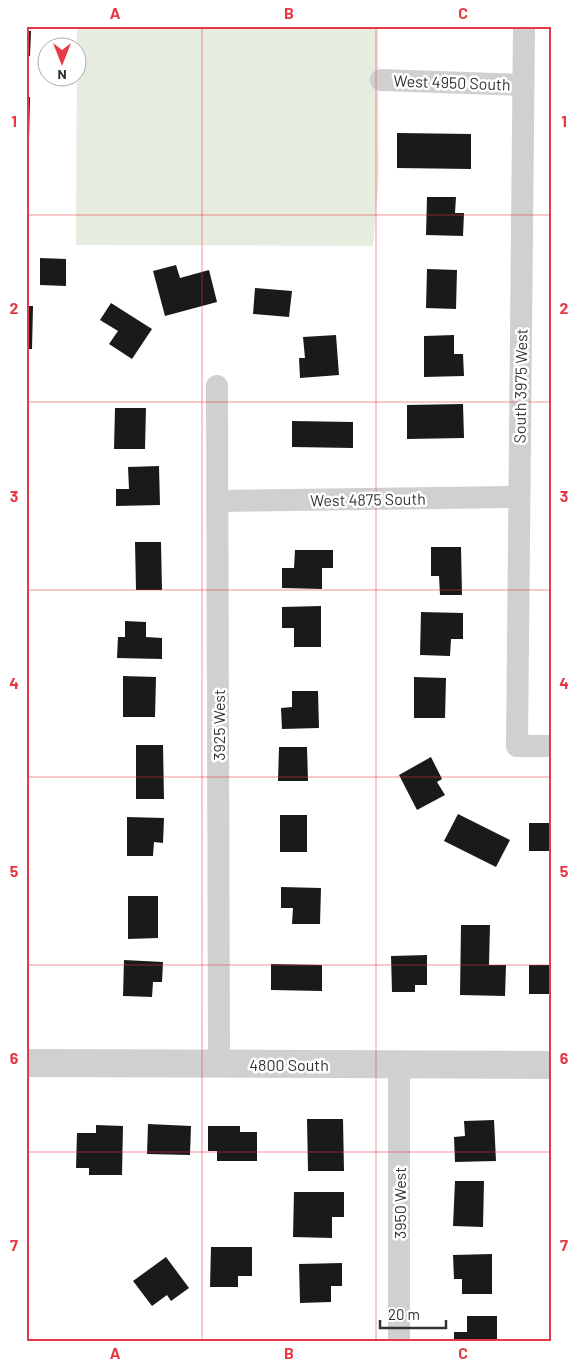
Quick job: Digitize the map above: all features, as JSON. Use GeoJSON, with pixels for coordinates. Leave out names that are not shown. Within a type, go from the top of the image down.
{"type":"FeatureCollection","features":[{"type":"Feature","properties":{"kind":"street","name":"South 3975 West"},"geometry":{"type":"LineString","coordinates":[[524,26],[517,746],[552,746]]}},
{"type":"Feature","properties":{"kind":"street","name":"West 4950 South"},"geometry":{"type":"LineString","coordinates":[[381,80],[523,85]]}},
{"type":"Feature","properties":{"kind":"street","name":"3925 West"},"geometry":{"type":"LineString","coordinates":[[217,386],[220,1064]]}},
{"type":"Feature","properties":{"kind":"street","name":"West 4875 South"},"geometry":{"type":"LineString","coordinates":[[218,501],[519,497]]}},
{"type":"Feature","properties":{"kind":"street","name":"4800 South"},"geometry":{"type":"LineString","coordinates":[[26,1063],[552,1065]]}},
{"type":"Feature","properties":{"kind":"street","name":"3950 West"},"geometry":{"type":"LineString","coordinates":[[399,1065],[399,1341]]}},
{"type":"Feature","properties":{"kind":"shaded area"},"geometry":{"type":"Polygon","coordinates":[[[77,26],[378,26],[379,176],[373,246],[76,245],[77,88],[88,88],[88,38],[77,38],[77,26]]]}},
{"type":"Feature","properties":{"kind":"building"},"geometry":{"type":"Polygon","coordinates":[[[26,31],[31,31],[30,56],[26,56],[26,31]]]}},
{"type":"Feature","properties":{"kind":"building"},"geometry":{"type":"Polygon","coordinates":[[[26,97],[30,97],[29,140],[26,140],[26,97]]]}},
{"type":"Feature","properties":{"kind":"building"},"geometry":{"type":"Polygon","coordinates":[[[397,133],[471,134],[471,169],[397,168],[397,133]]]}},
{"type":"Feature","properties":{"kind":"building"},"geometry":{"type":"Polygon","coordinates":[[[427,197],[456,197],[455,213],[464,213],[463,236],[426,235],[427,197]]]}},
{"type":"Feature","properties":{"kind":"building"},"geometry":{"type":"Polygon","coordinates":[[[40,258],[66,259],[66,286],[40,285],[40,258]]]}},
{"type":"Feature","properties":{"kind":"building"},"geometry":{"type":"Polygon","coordinates":[[[176,265],[180,278],[209,270],[217,302],[165,316],[153,271],[176,265]]]}},
{"type":"Feature","properties":{"kind":"building"},"geometry":{"type":"Polygon","coordinates":[[[427,269],[457,270],[456,309],[426,308],[427,269]]]}},
{"type":"Feature","properties":{"kind":"building"},"geometry":{"type":"Polygon","coordinates":[[[255,288],[292,291],[289,317],[253,314],[255,288]]]}},
{"type":"Feature","properties":{"kind":"building"},"geometry":{"type":"Polygon","coordinates":[[[111,303],[152,329],[132,359],[109,344],[118,331],[100,320],[111,303]]]}},
{"type":"Feature","properties":{"kind":"building"},"geometry":{"type":"Polygon","coordinates":[[[26,306],[33,306],[32,349],[26,349],[26,306]]]}},
{"type":"Feature","properties":{"kind":"building"},"geometry":{"type":"Polygon","coordinates":[[[336,335],[339,375],[300,378],[299,358],[305,358],[303,337],[336,335]]]}},
{"type":"Feature","properties":{"kind":"building"},"geometry":{"type":"Polygon","coordinates":[[[454,335],[454,354],[463,354],[464,376],[424,377],[424,336],[454,335]]]}},
{"type":"Feature","properties":{"kind":"building"},"geometry":{"type":"Polygon","coordinates":[[[463,404],[464,438],[407,439],[407,405],[463,404]]]}},
{"type":"Feature","properties":{"kind":"building"},"geometry":{"type":"Polygon","coordinates":[[[115,408],[146,408],[145,449],[114,449],[115,408]]]}},
{"type":"Feature","properties":{"kind":"building"},"geometry":{"type":"Polygon","coordinates":[[[292,421],[353,422],[353,448],[292,447],[292,421]]]}},
{"type":"Feature","properties":{"kind":"building"},"geometry":{"type":"Polygon","coordinates":[[[159,466],[160,505],[116,506],[116,489],[129,489],[128,467],[159,466]]]}},
{"type":"Feature","properties":{"kind":"building"},"geometry":{"type":"Polygon","coordinates":[[[135,542],[161,542],[162,590],[136,590],[135,542]]]}},
{"type":"Feature","properties":{"kind":"building"},"geometry":{"type":"Polygon","coordinates":[[[431,547],[461,547],[462,595],[440,595],[439,576],[431,576],[431,547]]]}},
{"type":"Feature","properties":{"kind":"building"},"geometry":{"type":"Polygon","coordinates":[[[295,550],[333,550],[333,568],[322,568],[322,589],[282,588],[282,568],[294,568],[295,550]]]}},
{"type":"Feature","properties":{"kind":"building"},"geometry":{"type":"Polygon","coordinates":[[[321,606],[321,647],[294,647],[294,628],[282,628],[282,607],[321,606]]]}},
{"type":"Feature","properties":{"kind":"building"},"geometry":{"type":"Polygon","coordinates":[[[421,612],[463,613],[463,639],[451,639],[450,656],[420,655],[421,612]]]}},
{"type":"Feature","properties":{"kind":"building"},"geometry":{"type":"Polygon","coordinates":[[[125,621],[146,622],[146,637],[162,638],[162,659],[117,658],[118,637],[125,637],[125,621]]]}},
{"type":"Feature","properties":{"kind":"building"},"geometry":{"type":"Polygon","coordinates":[[[123,676],[156,677],[155,717],[123,717],[123,676]]]}},
{"type":"Feature","properties":{"kind":"building"},"geometry":{"type":"Polygon","coordinates":[[[414,677],[446,678],[445,718],[414,718],[414,677]]]}},
{"type":"Feature","properties":{"kind":"building"},"geometry":{"type":"Polygon","coordinates":[[[292,691],[318,691],[319,728],[282,729],[281,708],[292,707],[292,691]]]}},
{"type":"Feature","properties":{"kind":"building"},"geometry":{"type":"Polygon","coordinates":[[[136,745],[163,745],[164,799],[136,799],[136,745]]]}},
{"type":"Feature","properties":{"kind":"building"},"geometry":{"type":"Polygon","coordinates":[[[279,747],[307,747],[308,781],[278,781],[279,747]]]}},
{"type":"Feature","properties":{"kind":"building"},"geometry":{"type":"Polygon","coordinates":[[[431,757],[442,779],[437,782],[445,795],[417,810],[399,775],[431,757]]]}},
{"type":"Feature","properties":{"kind":"building"},"geometry":{"type":"Polygon","coordinates":[[[458,814],[510,840],[496,867],[444,841],[458,814]]]}},
{"type":"Feature","properties":{"kind":"building"},"geometry":{"type":"Polygon","coordinates":[[[280,815],[307,815],[307,852],[280,852],[280,815]]]}},
{"type":"Feature","properties":{"kind":"building"},"geometry":{"type":"Polygon","coordinates":[[[127,817],[164,818],[163,843],[154,842],[153,856],[127,856],[127,817]]]}},
{"type":"Feature","properties":{"kind":"building"},"geometry":{"type":"Polygon","coordinates":[[[529,823],[552,823],[552,851],[529,851],[529,823]]]}},
{"type":"Feature","properties":{"kind":"building"},"geometry":{"type":"Polygon","coordinates":[[[281,887],[321,888],[320,924],[292,924],[293,908],[281,908],[281,887]]]}},
{"type":"Feature","properties":{"kind":"building"},"geometry":{"type":"Polygon","coordinates":[[[128,896],[158,896],[158,938],[128,939],[128,896]]]}},
{"type":"Feature","properties":{"kind":"building"},"geometry":{"type":"Polygon","coordinates":[[[461,925],[490,925],[489,965],[506,965],[505,996],[460,995],[461,925]]]}},
{"type":"Feature","properties":{"kind":"building"},"geometry":{"type":"Polygon","coordinates":[[[427,955],[427,985],[415,985],[415,992],[392,992],[391,956],[427,955]]]}},
{"type":"Feature","properties":{"kind":"building"},"geometry":{"type":"Polygon","coordinates":[[[124,960],[163,962],[162,982],[153,982],[152,997],[123,996],[124,960]]]}},
{"type":"Feature","properties":{"kind":"building"},"geometry":{"type":"Polygon","coordinates":[[[271,964],[322,965],[322,991],[271,990],[271,964]]]}},
{"type":"Feature","properties":{"kind":"building"},"geometry":{"type":"Polygon","coordinates":[[[529,965],[552,965],[552,994],[529,994],[529,965]]]}},
{"type":"Feature","properties":{"kind":"building"},"geometry":{"type":"Polygon","coordinates":[[[307,1119],[343,1119],[344,1171],[308,1171],[307,1119]]]}},
{"type":"Feature","properties":{"kind":"building"},"geometry":{"type":"Polygon","coordinates":[[[494,1120],[496,1161],[455,1162],[454,1137],[465,1136],[464,1121],[494,1120]]]}},
{"type":"Feature","properties":{"kind":"building"},"geometry":{"type":"Polygon","coordinates":[[[148,1124],[191,1126],[190,1155],[147,1154],[148,1124]]]}},
{"type":"Feature","properties":{"kind":"building"},"geometry":{"type":"Polygon","coordinates":[[[96,1125],[123,1126],[122,1175],[89,1175],[89,1168],[76,1168],[77,1133],[96,1133],[96,1125]]]}},
{"type":"Feature","properties":{"kind":"building"},"geometry":{"type":"Polygon","coordinates":[[[208,1126],[240,1126],[240,1132],[257,1132],[257,1161],[217,1161],[217,1151],[208,1151],[208,1126]]]}},
{"type":"Feature","properties":{"kind":"building"},"geometry":{"type":"Polygon","coordinates":[[[455,1181],[484,1181],[483,1227],[453,1226],[455,1181]]]}},
{"type":"Feature","properties":{"kind":"building"},"geometry":{"type":"Polygon","coordinates":[[[294,1192],[344,1192],[344,1217],[332,1217],[332,1238],[293,1237],[294,1192]]]}},
{"type":"Feature","properties":{"kind":"building"},"geometry":{"type":"Polygon","coordinates":[[[211,1247],[252,1247],[252,1276],[238,1276],[238,1287],[210,1287],[211,1247]]]}},
{"type":"Feature","properties":{"kind":"building"},"geometry":{"type":"Polygon","coordinates":[[[492,1254],[492,1294],[462,1294],[462,1279],[454,1279],[453,1255],[492,1254]]]}},
{"type":"Feature","properties":{"kind":"building"},"geometry":{"type":"Polygon","coordinates":[[[166,1257],[189,1288],[171,1301],[167,1295],[152,1306],[133,1281],[166,1257]]]}},
{"type":"Feature","properties":{"kind":"building"},"geometry":{"type":"Polygon","coordinates":[[[342,1263],[342,1286],[331,1286],[331,1302],[300,1303],[299,1264],[342,1263]]]}},
{"type":"Feature","properties":{"kind":"building"},"geometry":{"type":"Polygon","coordinates":[[[467,1316],[497,1316],[497,1341],[454,1341],[454,1332],[467,1332],[467,1316]]]}}]}
